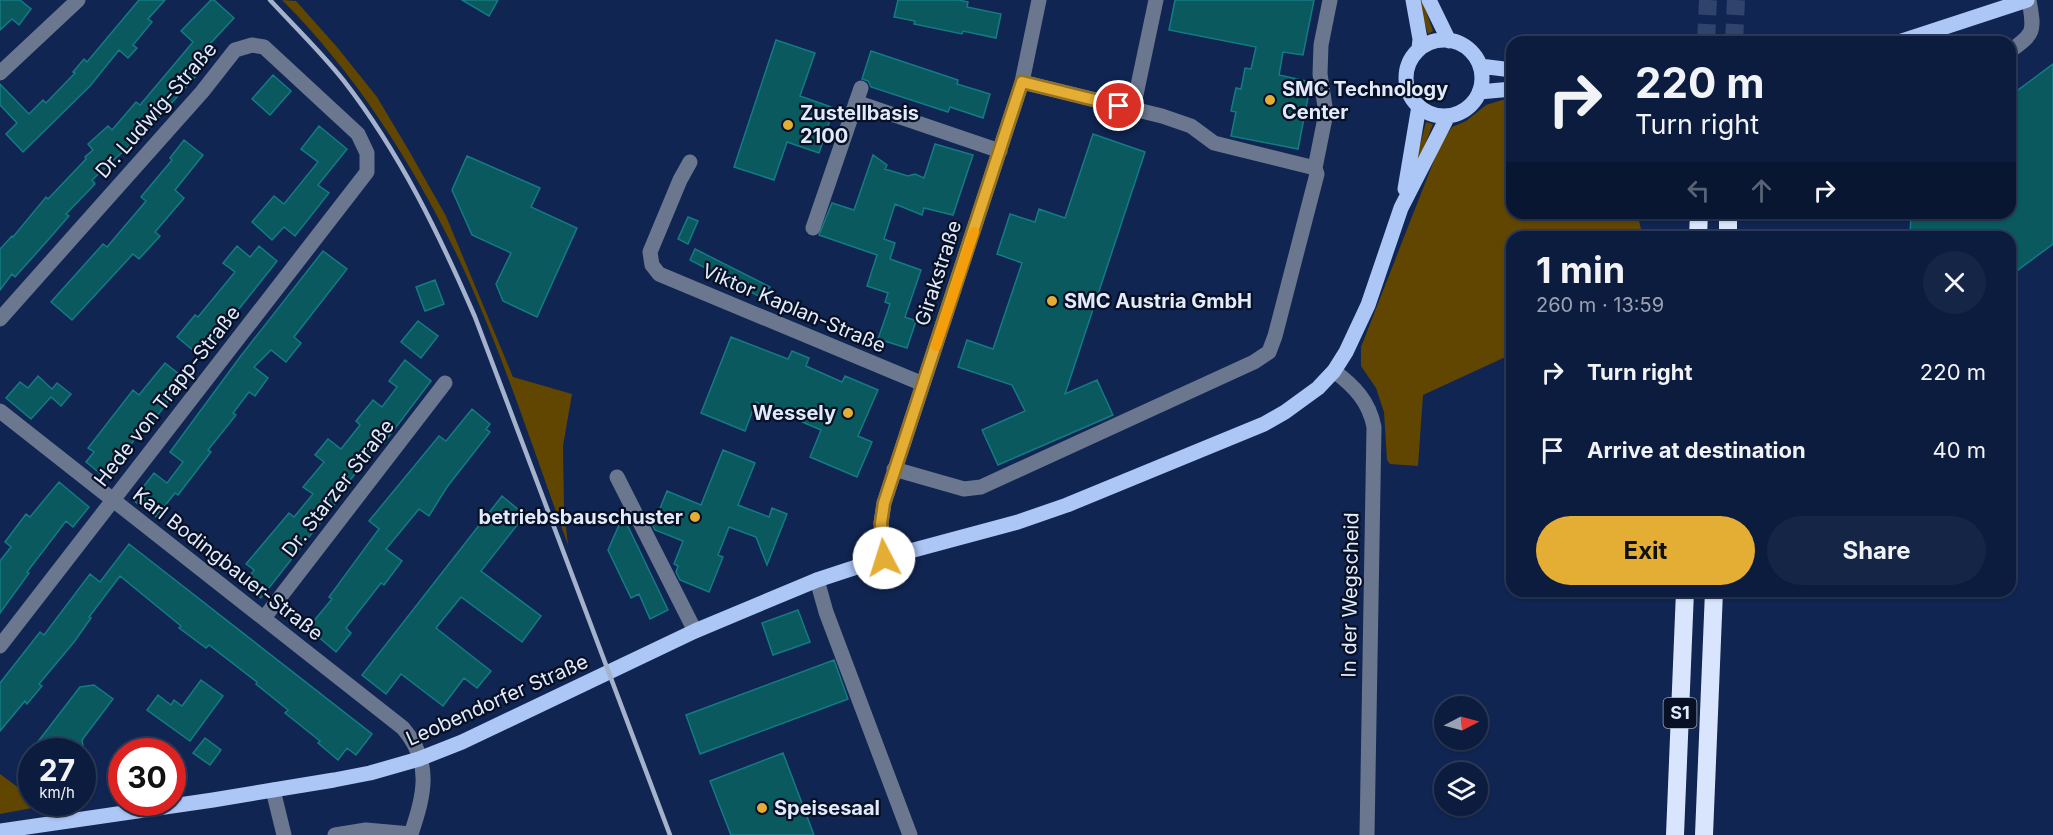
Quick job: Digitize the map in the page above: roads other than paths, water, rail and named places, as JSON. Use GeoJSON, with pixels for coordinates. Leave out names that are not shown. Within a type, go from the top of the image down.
{"type":"FeatureCollection","features":[{"type":"Feature","properties":{"kind":"highway","name":"S1"},"geometry":{"type":"LineString","coordinates":[[1675,835],[1685,597]]}},
{"type":"Feature","properties":{"kind":"highway","name":"S1"},"geometry":{"type":"LineString","coordinates":[[1704,835],[1714,597]]}},
{"type":"Feature","properties":{"kind":"main road"},"geometry":{"type":"LineString","coordinates":[[1413,0],[1420,39],[1419,50]]}},
{"type":"Feature","properties":{"kind":"main road"},"geometry":{"type":"LineString","coordinates":[[1429,0],[1449,41]]}},
{"type":"Feature","properties":{"kind":"main road"},"geometry":{"type":"LineString","coordinates":[[1917,36],[2028,0]]}},
{"type":"Feature","properties":{"kind":"main road"},"geometry":{"type":"LineString","coordinates":[[1449,41],[1465,47],[1476,59],[1482,75],[1479,92],[1470,106],[1448,116],[1432,114],[1419,106],[1411,96],[1406,78],[1409,65],[1419,50],[1433,42],[1449,41]]}},
{"type":"Feature","properties":{"kind":"main road"},"geometry":{"type":"LineString","coordinates":[[1480,66],[1506,69]]}},
{"type":"Feature","properties":{"kind":"main road"},"geometry":{"type":"LineString","coordinates":[[1479,92],[1506,90]]}},
{"type":"Feature","properties":{"kind":"main road"},"geometry":{"type":"LineString","coordinates":[[1401,208],[1419,106]]}},
{"type":"Feature","properties":{"kind":"main road"},"geometry":{"type":"LineString","coordinates":[[1401,208],[1448,116]]}},
{"type":"Feature","properties":{"kind":"main road","name":"Leobendorfer Straße"},"geometry":{"type":"LineString","coordinates":[[0,831],[273,790],[370,773],[419,759],[462,742],[695,631],[817,580],[884,558],[1018,522],[1120,484],[1264,423],[1303,400],[1334,371],[1359,327],[1401,208]]}},
{"type":"Feature","properties":{"kind":"street"},"geometry":{"type":"LineString","coordinates":[[0,73],[78,0]]}},
{"type":"Feature","properties":{"kind":"street","name":"Girakstraße"},"geometry":{"type":"LineString","coordinates":[[884,558],[881,523],[884,503],[1022,82],[1039,0]]}},
{"type":"Feature","properties":{"kind":"street"},"geometry":{"type":"LineString","coordinates":[[1133,109],[1156,0]]}},
{"type":"Feature","properties":{"kind":"street"},"geometry":{"type":"LineString","coordinates":[[894,469],[964,489],[981,487],[1254,362],[1269,352],[1317,174],[1315,168],[1326,113],[1320,64],[1321,45],[1330,0]]}},
{"type":"Feature","properties":{"kind":"street"},"geometry":{"type":"LineString","coordinates":[[2016,47],[2027,39],[2033,26],[2028,0]]}},
{"type":"Feature","properties":{"kind":"street","name":"Dr. Ludwig-Straße"},"geometry":{"type":"LineString","coordinates":[[0,319],[202,93],[235,50],[242,47],[252,45],[264,47],[357,134],[367,153],[367,172]]}},
{"type":"Feature","properties":{"kind":"street"},"geometry":{"type":"LineString","coordinates":[[1022,82],[1133,109],[1191,126],[1209,140],[1222,146],[1315,168]]}},
{"type":"Feature","properties":{"kind":"street"},"geometry":{"type":"LineString","coordinates":[[813,228],[858,95],[1000,151]]}},
{"type":"Feature","properties":{"kind":"street","name":"Viktor Kaplan-Straße"},"geometry":{"type":"LineString","coordinates":[[690,162],[680,180],[650,252],[652,265],[659,274],[923,384]]}},
{"type":"Feature","properties":{"kind":"street","name":"Hede von Trapp-Straße"},"geometry":{"type":"LineString","coordinates":[[0,646],[367,172]]}},
{"type":"Feature","properties":{"kind":"street","name":"In der Wegscheid"},"geometry":{"type":"LineString","coordinates":[[1334,371],[1365,401],[1372,415],[1374,427],[1367,835]]}},
{"type":"Feature","properties":{"kind":"street","name":"Dr. Starzer Straße"},"geometry":{"type":"LineString","coordinates":[[264,618],[445,383]]}},
{"type":"Feature","properties":{"kind":"street","name":"Karl Bodingbauer-Straße"},"geometry":{"type":"LineString","coordinates":[[0,411],[403,728],[410,737],[424,777],[423,796],[411,834],[366,830],[335,835]]}},
{"type":"Feature","properties":{"kind":"street"},"geometry":{"type":"LineString","coordinates":[[617,477],[695,631]]}},
{"type":"Feature","properties":{"kind":"street"},"geometry":{"type":"LineString","coordinates":[[817,580],[826,612],[910,835]]}},
{"type":"Feature","properties":{"kind":"street"},"geometry":{"type":"LineString","coordinates":[[273,790],[284,835]]}},
{"type":"Feature","properties":{"kind":"tunnel"},"geometry":{"type":"LineString","coordinates":[[1706,36],[1708,0]]}},
{"type":"Feature","properties":{"kind":"tunnel"},"geometry":{"type":"LineString","coordinates":[[1734,36],[1736,0]]}},
{"type":"Feature","properties":{"kind":"railway"},"geometry":{"type":"LineString","coordinates":[[270,0],[326,60],[364,108],[401,165],[447,255],[475,317],[670,835]]}},
{"type":"Feature","properties":{"kind":"place","name":"SMC Technology Center"},"geometry":{"type":"Point","coordinates":[1270,100]}},
{"type":"Feature","properties":{"kind":"place","name":"Zustellbasis 2100"},"geometry":{"type":"Point","coordinates":[788,125]}},
{"type":"Feature","properties":{"kind":"place","name":"SMC Austria GmbH"},"geometry":{"type":"Point","coordinates":[1052,301]}},
{"type":"Feature","properties":{"kind":"place","name":"Wessely"},"geometry":{"type":"Point","coordinates":[848,413]}},
{"type":"Feature","properties":{"kind":"place","name":"betriebsbauschuster"},"geometry":{"type":"Point","coordinates":[695,517]}},
{"type":"Feature","properties":{"kind":"place","name":"Speisesaal"},"geometry":{"type":"Point","coordinates":[762,808]}}]}
